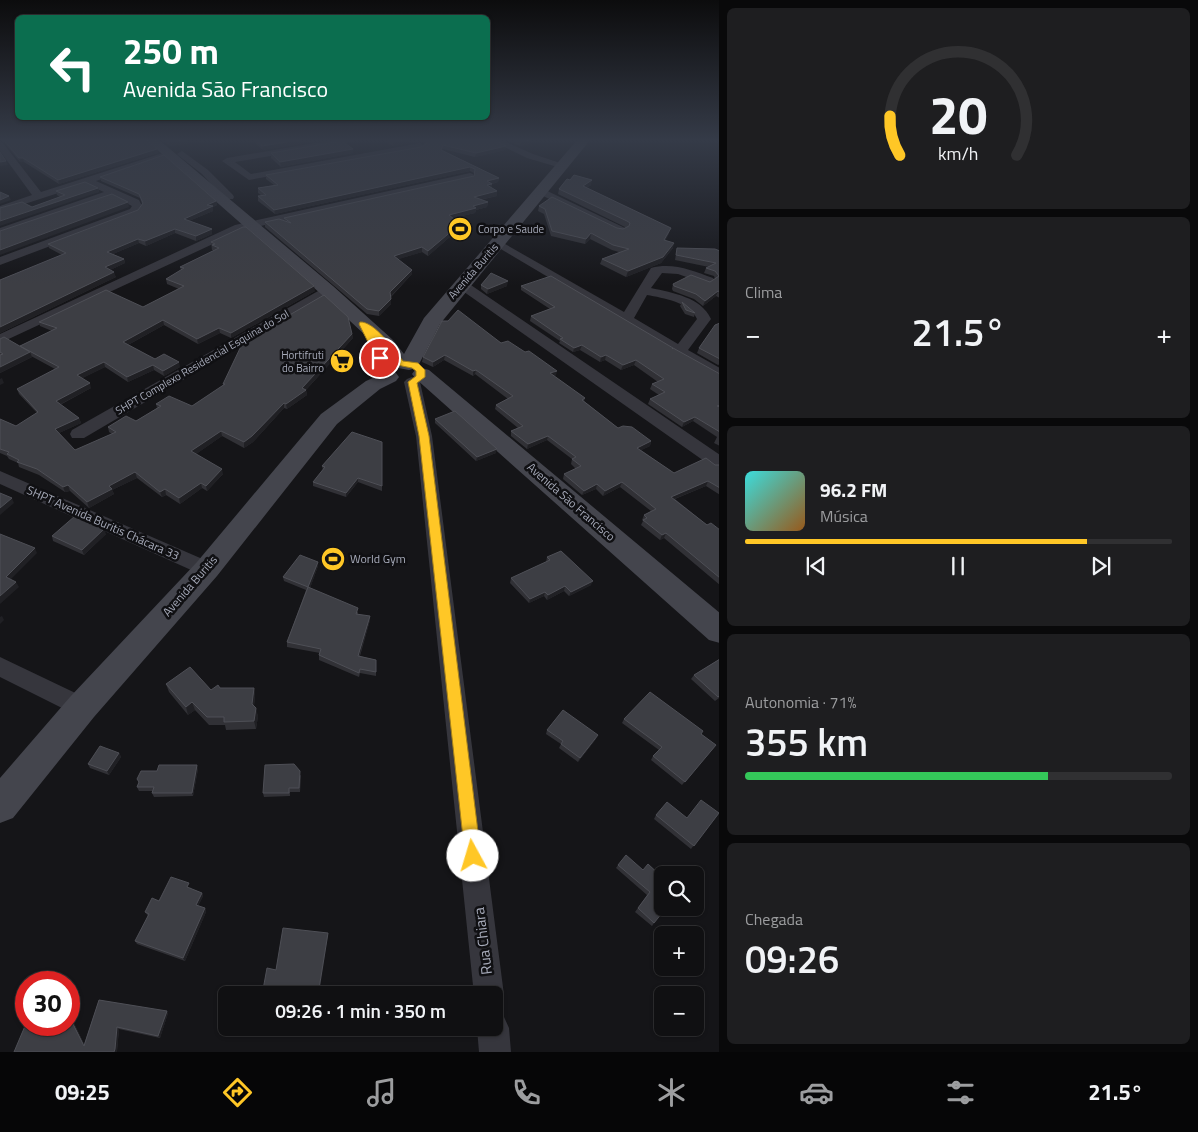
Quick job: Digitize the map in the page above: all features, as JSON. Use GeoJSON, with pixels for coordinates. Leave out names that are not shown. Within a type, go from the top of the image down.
{"type":"FeatureCollection","features":[{"type":"Feature","properties":{"kind":"street"},"geometry":{"type":"LineString","coordinates":[[33,188],[39,196]]}},
{"type":"Feature","properties":{"kind":"street"},"geometry":{"type":"LineString","coordinates":[[0,210],[64,188]]}},
{"type":"Feature","properties":{"kind":"street"},"geometry":{"type":"LineString","coordinates":[[0,261],[136,208],[137,204],[135,202],[102,188]]}},
{"type":"Feature","properties":{"kind":"street","name":"Avenida São Francisco"},"geometry":{"type":"LineString","coordinates":[[214,188],[249,224],[327,290],[363,324],[403,372],[719,631]]}},
{"type":"Feature","properties":{"kind":"street"},"geometry":{"type":"LineString","coordinates":[[218,188],[229,197]]}},
{"type":"Feature","properties":{"kind":"street"},"geometry":{"type":"LineString","coordinates":[[0,339],[249,224],[414,188]]}},
{"type":"Feature","properties":{"kind":"street","name":"Avenida Buritis"},"geometry":{"type":"LineString","coordinates":[[0,806],[82,707],[207,569],[329,419],[373,385],[403,372],[431,322],[543,188]]}},
{"type":"Feature","properties":{"kind":"street"},"geometry":{"type":"LineString","coordinates":[[541,191],[621,230]]}},
{"type":"Feature","properties":{"kind":"street"},"geometry":{"type":"LineString","coordinates":[[0,232],[112,193]]}},
{"type":"Feature","properties":{"kind":"street"},"geometry":{"type":"LineString","coordinates":[[498,243],[627,318],[719,375]]}},
{"type":"Feature","properties":{"kind":"street"},"geometry":{"type":"LineString","coordinates":[[627,318],[658,269],[671,270],[709,280]]}},
{"type":"Feature","properties":{"kind":"street"},"geometry":{"type":"LineString","coordinates":[[461,284],[719,464]]}},
{"type":"Feature","properties":{"kind":"street","name":"SHPT Complexo Residencial Esquina do Sol"},"geometry":{"type":"LineString","coordinates":[[78,434],[327,290]]}},
{"type":"Feature","properties":{"kind":"street"},"geometry":{"type":"LineString","coordinates":[[644,290],[696,307],[703,313],[704,319],[687,343],[679,350]]}},
{"type":"Feature","properties":{"kind":"street","name":"Rua Chiara"},"geometry":{"type":"LineString","coordinates":[[403,372],[424,436],[488,986]]}},
{"type":"Feature","properties":{"kind":"street","name":"SHPT Avenida Buritis Chácara 33"},"geometry":{"type":"LineString","coordinates":[[0,477],[207,569]]}},
{"type":"Feature","properties":{"kind":"street"},"geometry":{"type":"LineString","coordinates":[[0,666],[82,707]]}},
{"type":"Feature","properties":{"kind":"street"},"geometry":{"type":"LineString","coordinates":[[494,1036],[495,1052]]}},
{"type":"Feature","properties":{"kind":"building"},"geometry":{"type":"Polygon","coordinates":[[[65,188],[98,188],[0,221],[0,208],[22,202],[32,207],[65,195],[56,191],[65,188]]]}},
{"type":"Feature","properties":{"kind":"building"},"geometry":{"type":"Polygon","coordinates":[[[125,188],[201,188],[216,201],[207,205],[213,206],[184,219],[212,229],[196,236],[175,229],[145,241],[138,239],[107,252],[124,259],[105,267],[114,272],[0,327],[0,280],[66,253],[48,244],[138,210],[143,203],[139,194],[125,188]]]}},
{"type":"Feature","properties":{"kind":"building"},"geometry":{"type":"Polygon","coordinates":[[[258,188],[374,188],[274,210],[258,196],[266,195],[258,188]]]}},
{"type":"Feature","properties":{"kind":"building"},"geometry":{"type":"Polygon","coordinates":[[[419,188],[492,188],[497,191],[474,197],[488,202],[473,206],[476,208],[449,215],[460,224],[428,251],[422,247],[394,256],[412,270],[390,292],[391,299],[379,311],[367,309],[265,222],[279,219],[291,223],[284,218],[419,188]]]}},
{"type":"Feature","properties":{"kind":"building"},"geometry":{"type":"Polygon","coordinates":[[[587,188],[671,228],[664,240],[674,243],[663,257],[628,271],[602,259],[629,249],[613,245],[591,233],[586,239],[552,231],[545,209],[539,206],[552,197],[617,228],[623,229],[629,226],[630,223],[559,189],[587,188]]]}},
{"type":"Feature","properties":{"kind":"building"},"geometry":{"type":"Polygon","coordinates":[[[0,192],[9,196],[0,200],[0,192]]]}},
{"type":"Feature","properties":{"kind":"building"},"geometry":{"type":"Polygon","coordinates":[[[112,194],[128,202],[0,250],[0,231],[112,194]]]}},
{"type":"Feature","properties":{"kind":"building"},"geometry":{"type":"Polygon","coordinates":[[[246,227],[314,286],[231,333],[219,328],[197,339],[163,320],[123,342],[155,359],[164,354],[179,362],[163,371],[153,365],[127,377],[104,362],[77,375],[90,383],[56,401],[79,418],[55,429],[75,450],[116,432],[108,427],[126,416],[136,421],[161,406],[156,404],[169,396],[192,406],[225,384],[223,384],[243,342],[324,295],[348,317],[352,334],[302,388],[306,390],[286,404],[284,403],[244,442],[221,431],[191,451],[222,469],[206,486],[201,483],[179,498],[165,489],[160,492],[135,472],[109,486],[112,489],[87,502],[68,485],[63,487],[37,469],[17,462],[19,460],[7,454],[9,452],[0,449],[0,419],[16,426],[38,412],[17,389],[59,367],[20,346],[57,328],[39,322],[106,290],[143,307],[184,286],[166,279],[184,268],[180,267],[219,248],[212,245],[215,244],[211,242],[246,227]]]}},
{"type":"Feature","properties":{"kind":"building"},"geometry":{"type":"Polygon","coordinates":[[[677,248],[719,251],[719,276],[715,271],[706,268],[716,263],[676,255],[677,248]]]}},
{"type":"Feature","properties":{"kind":"building"},"geometry":{"type":"Polygon","coordinates":[[[491,273],[508,281],[488,289],[481,285],[491,273]]]}},
{"type":"Feature","properties":{"kind":"building"},"geometry":{"type":"Polygon","coordinates":[[[691,275],[710,282],[719,276],[719,292],[705,301],[696,294],[673,284],[691,275]]]}},
{"type":"Feature","properties":{"kind":"building"},"geometry":{"type":"Polygon","coordinates":[[[551,276],[719,373],[719,405],[717,406],[719,407],[719,431],[695,417],[684,422],[650,399],[665,392],[652,384],[664,379],[636,360],[623,365],[606,355],[601,357],[582,345],[574,348],[560,339],[563,338],[531,316],[555,307],[521,286],[551,276]]]}},
{"type":"Feature","properties":{"kind":"building"},"geometry":{"type":"Polygon","coordinates":[[[682,302],[695,313],[686,310],[682,302]]]}},
{"type":"Feature","properties":{"kind":"building"},"geometry":{"type":"Polygon","coordinates":[[[458,310],[501,343],[508,341],[525,352],[529,351],[557,371],[550,373],[585,398],[582,400],[618,428],[623,426],[632,427],[651,441],[637,448],[674,473],[706,458],[715,465],[719,465],[719,487],[708,481],[671,497],[707,525],[711,523],[719,529],[719,577],[666,533],[662,535],[643,520],[647,518],[644,515],[656,509],[622,482],[605,491],[597,484],[584,491],[564,474],[581,466],[572,459],[576,457],[548,436],[528,444],[511,431],[523,426],[496,405],[513,396],[476,370],[473,371],[445,355],[433,362],[423,357],[442,321],[448,321],[458,310]]]}},
{"type":"Feature","properties":{"kind":"building"},"geometry":{"type":"Polygon","coordinates":[[[719,323],[719,358],[699,348],[715,325],[719,323]]]}},
{"type":"Feature","properties":{"kind":"building"},"geometry":{"type":"Polygon","coordinates":[[[4,337],[30,352],[0,367],[0,355],[3,354],[0,352],[0,339],[4,337]]]}},
{"type":"Feature","properties":{"kind":"building"},"geometry":{"type":"Polygon","coordinates":[[[455,411],[497,449],[477,457],[435,419],[455,411]]]}},
{"type":"Feature","properties":{"kind":"building"},"geometry":{"type":"Polygon","coordinates":[[[352,432],[382,442],[382,486],[358,478],[346,493],[313,482],[325,467],[322,466],[352,432]]]}},
{"type":"Feature","properties":{"kind":"building"},"geometry":{"type":"Polygon","coordinates":[[[0,493],[12,498],[0,508],[0,493]]]}},
{"type":"Feature","properties":{"kind":"building"},"geometry":{"type":"Polygon","coordinates":[[[75,516],[104,529],[82,550],[52,536],[75,516]]]}},
{"type":"Feature","properties":{"kind":"building"},"geometry":{"type":"Polygon","coordinates":[[[0,534],[35,548],[6,577],[16,582],[0,596],[0,534]]]}},
{"type":"Feature","properties":{"kind":"building"},"geometry":{"type":"Polygon","coordinates":[[[561,551],[593,581],[571,592],[565,586],[548,595],[545,592],[530,599],[511,578],[550,560],[547,557],[561,551]]]}},
{"type":"Feature","properties":{"kind":"building"},"geometry":{"type":"Polygon","coordinates":[[[300,555],[318,562],[308,587],[283,577],[300,555]]]}},
{"type":"Feature","properties":{"kind":"building"},"geometry":{"type":"Polygon","coordinates":[[[308,587],[358,608],[356,614],[370,616],[358,656],[376,660],[376,672],[360,669],[359,673],[319,655],[321,649],[287,642],[308,587]]]}},
{"type":"Feature","properties":{"kind":"building"},"geometry":{"type":"Polygon","coordinates":[[[719,660],[719,696],[718,697],[694,675],[719,660]]]}},
{"type":"Feature","properties":{"kind":"building"},"geometry":{"type":"Polygon","coordinates":[[[190,667],[211,690],[218,685],[220,688],[254,688],[252,704],[256,708],[254,721],[224,722],[224,717],[207,717],[192,702],[186,707],[166,684],[190,667]]]}},
{"type":"Feature","properties":{"kind":"building"},"geometry":{"type":"Polygon","coordinates":[[[650,692],[703,731],[701,734],[716,745],[685,782],[653,756],[662,747],[624,719],[650,692]]]}},
{"type":"Feature","properties":{"kind":"building"},"geometry":{"type":"Polygon","coordinates":[[[563,710],[598,735],[580,758],[561,744],[563,741],[547,730],[563,710]]]}},
{"type":"Feature","properties":{"kind":"building"},"geometry":{"type":"Polygon","coordinates":[[[100,746],[119,753],[107,771],[88,764],[100,746]]]}},
{"type":"Feature","properties":{"kind":"building"},"geometry":{"type":"Polygon","coordinates":[[[294,764],[300,771],[299,788],[289,788],[289,793],[263,793],[265,765],[294,764]]]}},
{"type":"Feature","properties":{"kind":"building"},"geometry":{"type":"Polygon","coordinates":[[[159,765],[197,765],[192,793],[152,793],[154,787],[137,787],[139,782],[137,779],[141,771],[157,771],[159,765]]]}},
{"type":"Feature","properties":{"kind":"building"},"geometry":{"type":"Polygon","coordinates":[[[701,800],[719,813],[694,846],[656,815],[667,802],[687,818],[701,800]]]}},
{"type":"Feature","properties":{"kind":"building"},"geometry":{"type":"Polygon","coordinates":[[[626,855],[643,870],[648,864],[654,870],[654,916],[660,916],[654,923],[638,908],[650,892],[618,865],[626,855]]]}},
{"type":"Feature","properties":{"kind":"building"},"geometry":{"type":"Polygon","coordinates":[[[171,877],[189,883],[187,887],[202,893],[196,905],[205,908],[183,958],[135,941],[149,914],[145,912],[152,898],[159,901],[171,877]]]}},
{"type":"Feature","properties":{"kind":"building"},"geometry":{"type":"Polygon","coordinates":[[[283,928],[328,933],[319,986],[264,986],[267,968],[276,970],[283,928]]]}},
{"type":"Feature","properties":{"kind":"building"},"geometry":{"type":"Polygon","coordinates":[[[99,1000],[167,1011],[158,1036],[117,1027],[114,1052],[14,1052],[21,1036],[79,1036],[84,1046],[99,1000]]]}},
{"type":"Feature","properties":{"kind":"place","name":"Corpo e Saude"},"geometry":{"type":"Point","coordinates":[460,229]}},
{"type":"Feature","properties":{"kind":"place","name":"Hortifruti do Bairro"},"geometry":{"type":"Point","coordinates":[342,361]}},
{"type":"Feature","properties":{"kind":"place","name":"World Gym"},"geometry":{"type":"Point","coordinates":[333,559]}},
{"type":"Feature","properties":{"kind":"route"},"geometry":{"type":"LineString","coordinates":[[380,358],[363,324],[386,344],[400,363],[414,365],[421,370],[422,374],[417,380],[412,382],[424,436],[473,856]]}}]}
